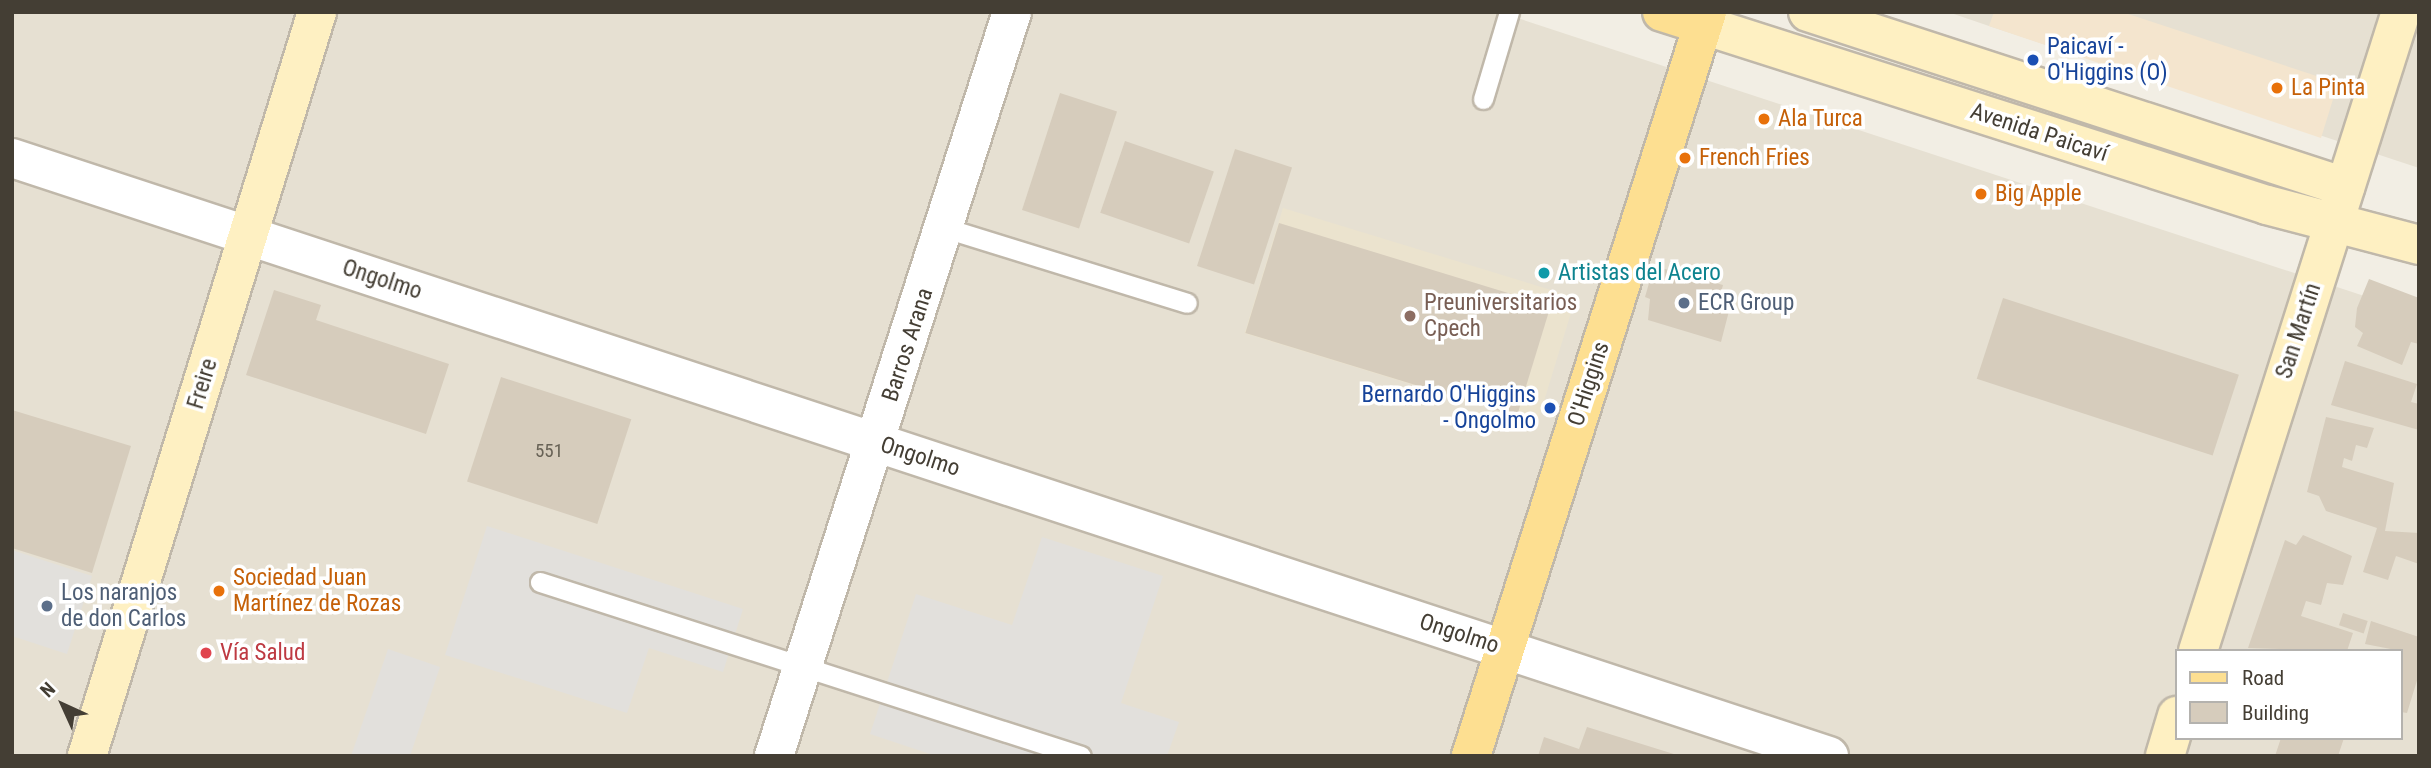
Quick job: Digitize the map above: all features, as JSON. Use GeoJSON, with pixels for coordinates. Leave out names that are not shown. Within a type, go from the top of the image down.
{"type":"FeatureCollection","features":[{"type":"Feature","properties":{"kind":"main road","name":"Freire"},"geometry":{"type":"LineString","coordinates":[[87,756],[317,12]]}},
{"type":"Feature","properties":{"kind":"main road","name":"Avenida Paicaví"},"geometry":{"type":"LineString","coordinates":[[1662,12],[1705,19],[2340,204]]}},
{"type":"Feature","properties":{"kind":"main road","name":"Avenida Paicaví"},"geometry":{"type":"LineString","coordinates":[[1808,12],[2340,204],[2419,245]]}},
{"type":"Feature","properties":{"kind":"main road","name":"San Martín"},"geometry":{"type":"LineString","coordinates":[[2199,649],[2401,12]]}},
{"type":"Feature","properties":{"kind":"main road","name":"O'Higgins"},"geometry":{"type":"LineString","coordinates":[[1471,756],[1705,19]]}},
{"type":"Feature","properties":{"kind":"main road"},"geometry":{"type":"LineString","coordinates":[[2165,756],[2176,719]]}},
{"type":"Feature","properties":{"kind":"street","name":"Barros Arana"},"geometry":{"type":"LineString","coordinates":[[774,756],[877,443],[1012,12]]}},
{"type":"Feature","properties":{"kind":"street","name":"Ongolmo"},"geometry":{"type":"LineString","coordinates":[[12,158],[1829,756]]}},
{"type":"Feature","properties":{"kind":"lane"},"geometry":{"type":"LineString","coordinates":[[1483,99],[1509,12]]}},
{"type":"Feature","properties":{"kind":"lane"},"geometry":{"type":"LineString","coordinates":[[945,228],[1186,303]]}},
{"type":"Feature","properties":{"kind":"lane"},"geometry":{"type":"LineString","coordinates":[[540,582],[1081,756]]}},
{"type":"Feature","properties":{"kind":"shaded area"},"geometry":{"type":"Polygon","coordinates":[[[12,12],[1499,12],[2419,314],[2419,756],[12,756],[12,12]]]}},
{"type":"Feature","properties":{"kind":"shaded area"},"geometry":{"type":"Polygon","coordinates":[[[1948,12],[2419,12],[2419,168],[1989,26],[1948,12]]]}},
{"type":"Feature","properties":{"kind":"shaded area"},"geometry":{"type":"Polygon","coordinates":[[[1994,12],[2122,12],[2338,83],[2321,138],[1989,26],[1994,12]]]}},
{"type":"Feature","properties":{"kind":"shaded area","name":"Preuniversitarios Cpech"},"geometry":{"type":"Polygon","coordinates":[[[1283,208],[1576,297],[1537,423],[1245,333],[1283,208]]]}},
{"type":"Feature","properties":{"kind":"shaded area"},"geometry":{"type":"Polygon","coordinates":[[[487,526],[743,609],[723,672],[649,648],[627,713],[445,655],[487,526]]]}},
{"type":"Feature","properties":{"kind":"shaded area"},"geometry":{"type":"Polygon","coordinates":[[[1042,537],[1163,576],[1121,703],[1179,722],[1167,756],[936,756],[870,734],[916,594],[1012,625],[1042,537]]]}},
{"type":"Feature","properties":{"kind":"shaded area","name":"Los naranjos de don Carlos"},"geometry":{"type":"Polygon","coordinates":[[[12,550],[92,576],[67,654],[12,636],[12,550]]]}},
{"type":"Feature","properties":{"kind":"shaded area"},"geometry":{"type":"Polygon","coordinates":[[[388,649],[440,667],[410,756],[351,756],[388,649]]]}},
{"type":"Feature","properties":{"kind":"building"},"geometry":{"type":"Polygon","coordinates":[[[1060,93],[1117,112],[1079,229],[1022,210],[1060,93]]]}},
{"type":"Feature","properties":{"kind":"building"},"geometry":{"type":"Polygon","coordinates":[[[1125,141],[1214,172],[1189,243],[1100,213],[1125,141]]]}},
{"type":"Feature","properties":{"kind":"building"},"geometry":{"type":"Polygon","coordinates":[[[1235,149],[1292,168],[1254,285],[1197,266],[1235,149]]]}},
{"type":"Feature","properties":{"kind":"building","name":"Preuniversitarios Cpech"},"geometry":{"type":"Polygon","coordinates":[[[1279,223],[1551,306],[1517,416],[1245,333],[1279,223]]]}},
{"type":"Feature","properties":{"kind":"building","name":"ECR Group"},"geometry":{"type":"Polygon","coordinates":[[[1654,266],[1723,285],[1717,307],[1729,311],[1721,342],[1648,320],[1650,299],[1645,297],[1654,266]]]}},
{"type":"Feature","properties":{"kind":"building"},"geometry":{"type":"Polygon","coordinates":[[[2369,279],[2419,298],[2419,344],[2411,342],[2402,365],[2357,346],[2363,333],[2355,327],[2357,308],[2369,279]]]}},
{"type":"Feature","properties":{"kind":"building"},"geometry":{"type":"Polygon","coordinates":[[[274,290],[321,305],[316,320],[449,364],[426,434],[246,375],[274,290]]]}},
{"type":"Feature","properties":{"kind":"building"},"geometry":{"type":"Polygon","coordinates":[[[2003,298],[2239,375],[2213,455],[1977,379],[2003,298]]]}},
{"type":"Feature","properties":{"kind":"building"},"geometry":{"type":"Polygon","coordinates":[[[2345,361],[2417,384],[2411,402],[2419,404],[2419,430],[2331,405],[2345,361]]]}},
{"type":"Feature","properties":{"kind":"building"},"geometry":{"type":"Polygon","coordinates":[[[501,377],[631,419],[597,524],[467,482],[501,377]]]}},
{"type":"Feature","properties":{"kind":"building"},"geometry":{"type":"Polygon","coordinates":[[[12,410],[131,446],[92,573],[12,548],[12,410]]]}},
{"type":"Feature","properties":{"kind":"building"},"geometry":{"type":"Polygon","coordinates":[[[2326,417],[2374,428],[2367,448],[2356,445],[2352,461],[2344,458],[2342,467],[2394,483],[2385,531],[2419,533],[2419,564],[2396,556],[2388,580],[2363,572],[2377,528],[2326,511],[2319,496],[2307,492],[2326,417]]]}},
{"type":"Feature","properties":{"kind":"building"},"geometry":{"type":"Polygon","coordinates":[[[2303,535],[2352,556],[2343,585],[2327,583],[2321,605],[2306,601],[2301,616],[2353,633],[2348,649],[2248,648],[2285,540],[2296,545],[2303,535]]]}},
{"type":"Feature","properties":{"kind":"building"},"geometry":{"type":"Polygon","coordinates":[[[2343,613],[2368,621],[2364,633],[2339,625],[2343,613]]]}},
{"type":"Feature","properties":{"kind":"building"},"geometry":{"type":"Polygon","coordinates":[[[2371,621],[2419,637],[2419,674],[2407,713],[2403,712],[2403,649],[2365,644],[2371,621]]]}},
{"type":"Feature","properties":{"kind":"building"},"geometry":{"type":"Polygon","coordinates":[[[1587,727],[1677,756],[1538,756],[1544,737],[1579,749],[1587,727]]]}},
{"type":"Feature","properties":{"kind":"building"},"geometry":{"type":"Polygon","coordinates":[[[2280,740],[2343,740],[2338,756],[2275,756],[2280,740]]]}},
{"type":"Feature","properties":{"kind":"place","name":"Paicaví - O'Higgins (O)"},"geometry":{"type":"Point","coordinates":[2033,60]}},
{"type":"Feature","properties":{"kind":"place","name":"La Pinta"},"geometry":{"type":"Point","coordinates":[2277,88]}},
{"type":"Feature","properties":{"kind":"place","name":"Ala Turca"},"geometry":{"type":"Point","coordinates":[1764,119]}},
{"type":"Feature","properties":{"kind":"place","name":"French Fries"},"geometry":{"type":"Point","coordinates":[1685,158]}},
{"type":"Feature","properties":{"kind":"place","name":"Big Apple"},"geometry":{"type":"Point","coordinates":[1981,194]}},
{"type":"Feature","properties":{"kind":"place","name":"Artistas del Acero"},"geometry":{"type":"Point","coordinates":[1544,273]}},
{"type":"Feature","properties":{"kind":"place","name":"ECR Group"},"geometry":{"type":"Point","coordinates":[1684,303]}},
{"type":"Feature","properties":{"kind":"place","name":"Preuniversitarios Cpech"},"geometry":{"type":"Point","coordinates":[1410,316]}},
{"type":"Feature","properties":{"kind":"place","name":"Bernardo O'Higgins - Ongolmo"},"geometry":{"type":"Point","coordinates":[1550,408]}},
{"type":"Feature","properties":{"kind":"place","name":"Sociedad Juan Martínez de Rozas"},"geometry":{"type":"Point","coordinates":[219,591]}},
{"type":"Feature","properties":{"kind":"place","name":"Los naranjos de don Carlos"},"geometry":{"type":"Point","coordinates":[47,606]}},
{"type":"Feature","properties":{"kind":"place","name":"Vía Salud"},"geometry":{"type":"Point","coordinates":[206,653]}}]}
